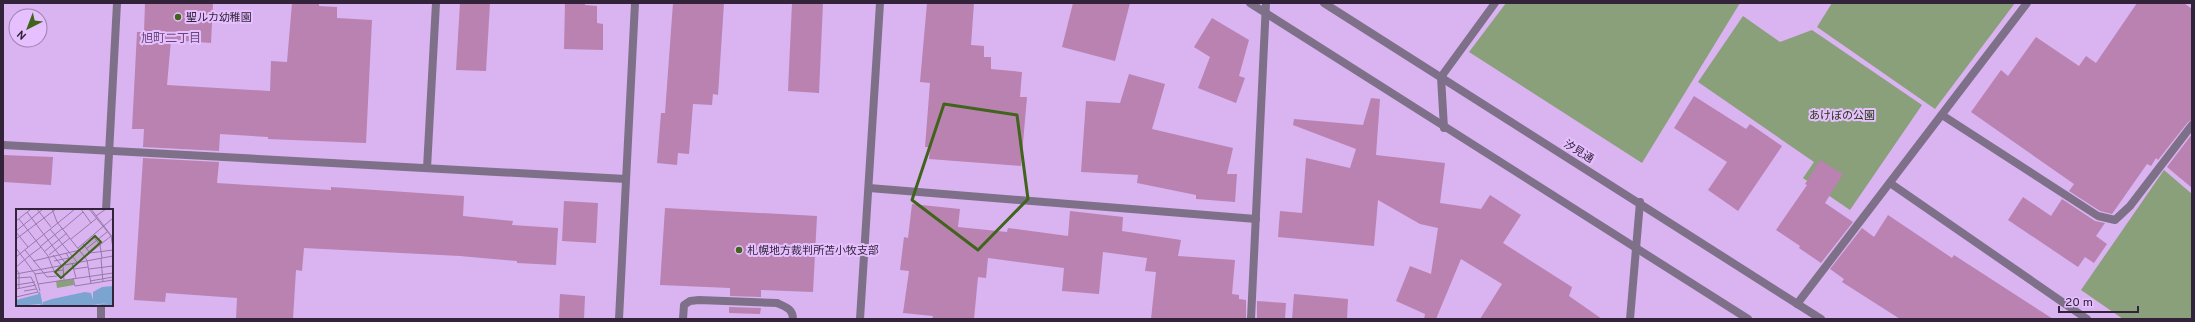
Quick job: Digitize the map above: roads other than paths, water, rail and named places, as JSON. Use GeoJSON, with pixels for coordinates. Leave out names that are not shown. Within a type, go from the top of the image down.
{"type":"FeatureCollection","features":[{"type":"Feature","properties":{"kind":"street"},"geometry":{"type":"LineString","coordinates":[[106,209],[117,3]]}},
{"type":"Feature","properties":{"kind":"street"},"geometry":{"type":"LineString","coordinates":[[427,168],[436,3]]}},
{"type":"Feature","properties":{"kind":"street"},"geometry":{"type":"LineString","coordinates":[[619,319],[635,3]]}},
{"type":"Feature","properties":{"kind":"street"},"geometry":{"type":"LineString","coordinates":[[860,319],[880,3]]}},
{"type":"Feature","properties":{"kind":"street"},"geometry":{"type":"LineString","coordinates":[[1250,3],[1444,128],[1748,319]]}},
{"type":"Feature","properties":{"kind":"street"},"geometry":{"type":"LineString","coordinates":[[1251,319],[1266,3]]}},
{"type":"Feature","properties":{"kind":"street","name":"汐見通"},"geometry":{"type":"LineString","coordinates":[[1324,3],[1640,202],[1821,319]]}},
{"type":"Feature","properties":{"kind":"street"},"geometry":{"type":"LineString","coordinates":[[1444,128],[1441,77],[1494,3]]}},
{"type":"Feature","properties":{"kind":"street"},"geometry":{"type":"LineString","coordinates":[[1797,304],[2028,3]]}},
{"type":"Feature","properties":{"kind":"street"},"geometry":{"type":"LineString","coordinates":[[1942,115],[2098,216],[2115,220],[2130,206],[2192,125]]}},
{"type":"Feature","properties":{"kind":"street"},"geometry":{"type":"LineString","coordinates":[[3,145],[626,179]]}},
{"type":"Feature","properties":{"kind":"street"},"geometry":{"type":"LineString","coordinates":[[1890,183],[2086,319]]}},
{"type":"Feature","properties":{"kind":"street"},"geometry":{"type":"LineString","coordinates":[[869,188],[1256,220]]}},
{"type":"Feature","properties":{"kind":"street"},"geometry":{"type":"LineString","coordinates":[[1630,319],[1640,202]]}},
{"type":"Feature","properties":{"kind":"street"},"geometry":{"type":"LineString","coordinates":[[683,319],[684,305],[690,301],[699,300],[777,304],[789,308],[793,314],[793,319]]}},
{"type":"Feature","properties":{"kind":"street"},"geometry":{"type":"LineString","coordinates":[[101,306],[101,319]]}},
{"type":"Feature","properties":{"kind":"place","name":"聖ルカ幼稚園"},"geometry":{"type":"Point","coordinates":[178,17]}},
{"type":"Feature","properties":{"kind":"place","name":"札幌地方裁判所苫小牧支部"},"geometry":{"type":"Point","coordinates":[739,250]}},
{"type":"Feature","properties":{"kind":"district","name":"旭町二丁目"},"geometry":{"type":"Point","coordinates":[171,38]}},
{"type":"Feature","properties":{"kind":"park label","name":"あけぼの公園"},"geometry":{"type":"Point","coordinates":[1842,115]}}]}
